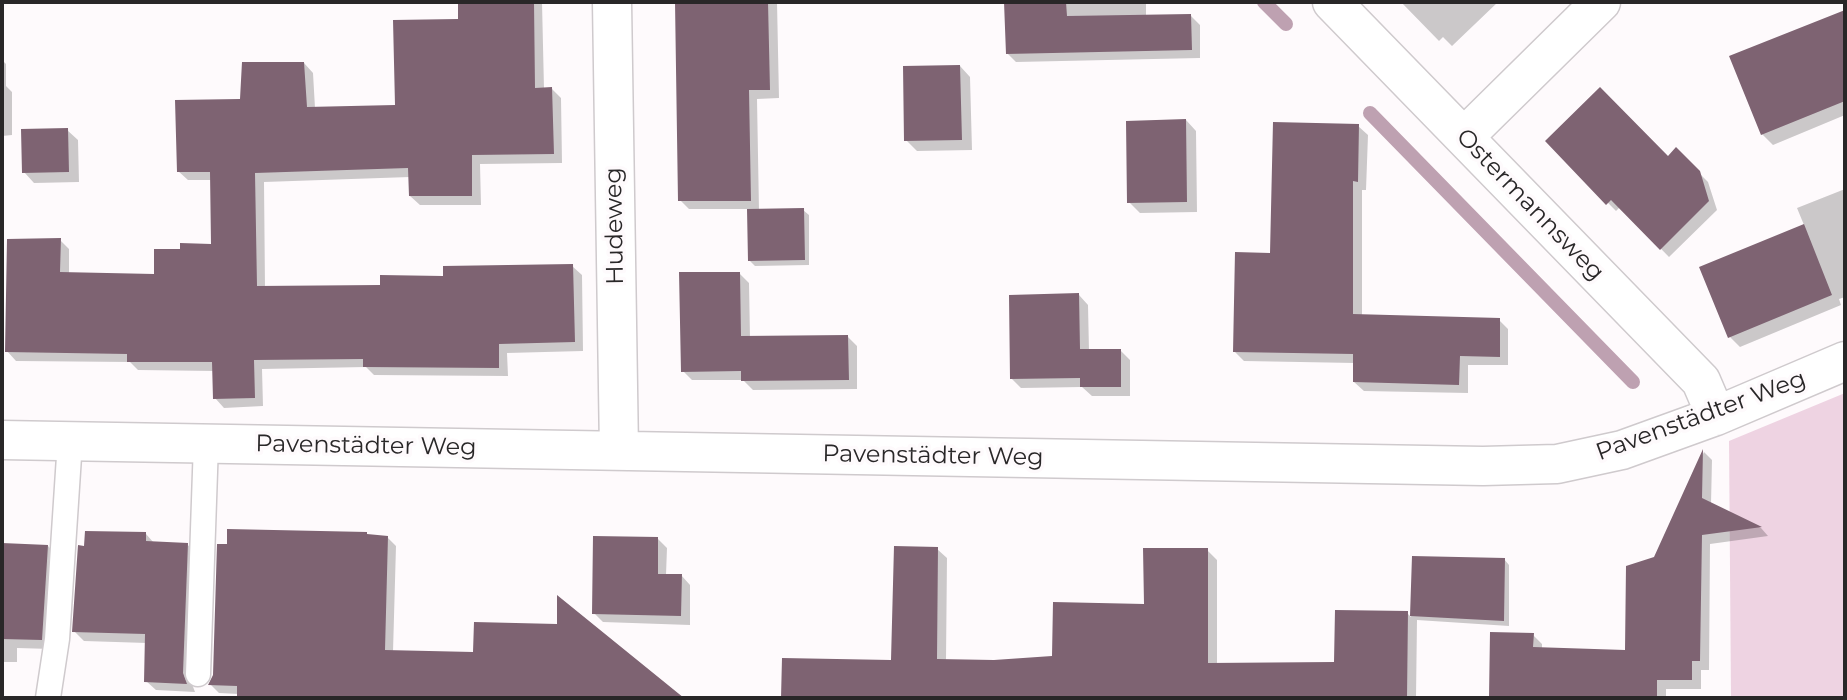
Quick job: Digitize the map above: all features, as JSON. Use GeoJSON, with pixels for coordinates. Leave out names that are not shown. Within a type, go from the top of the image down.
{"type":"FeatureCollection","features":[{"type":"Feature","properties":{"kind":"street","name":"Hudeweg"},"geometry":{"type":"LineString","coordinates":[[612,2],[618,451]]}},
{"type":"Feature","properties":{"kind":"street","name":"Ostermannsweg"},"geometry":{"type":"LineString","coordinates":[[1332,2],[1701,381],[1716,416]]}},
{"type":"Feature","properties":{"kind":"street"},"geometry":{"type":"LineString","coordinates":[[1464,137],[1601,2]]}},
{"type":"Feature","properties":{"kind":"street","name":"Pavenstädter Weg"},"geometry":{"type":"LineString","coordinates":[[2,440],[1483,466],[1557,464],[1622,450],[1716,416],[1845,361]]}},
{"type":"Feature","properties":{"kind":"lane"},"geometry":{"type":"LineString","coordinates":[[48,698],[57,639],[70,441]]}},
{"type":"Feature","properties":{"kind":"lane"},"geometry":{"type":"LineString","coordinates":[[198,674],[206,443]]}},
{"type":"Feature","properties":{"kind":"shaded area"},"geometry":{"type":"Polygon","coordinates":[[[1845,393],[1845,698],[1731,698],[1729,441],[1845,393]]]}},
{"type":"Feature","properties":{"kind":"building"},"geometry":{"type":"Polygon","coordinates":[[[458,2],[534,2],[535,88],[552,87],[554,154],[472,155],[472,196],[409,196],[408,168],[255,173],[257,286],[380,285],[380,275],[443,276],[443,266],[573,264],[575,342],[499,344],[499,368],[363,367],[363,359],[254,360],[255,398],[213,399],[212,362],[127,362],[127,354],[5,352],[7,239],[61,238],[60,272],[154,274],[154,249],[180,249],[180,243],[211,244],[210,172],[177,172],[175,100],[240,99],[242,62],[304,62],[307,107],[395,105],[393,20],[458,19],[458,2]]]}},
{"type":"Feature","properties":{"kind":"building"},"geometry":{"type":"Polygon","coordinates":[[[675,2],[768,2],[770,90],[749,90],[751,201],[678,201],[675,2]]]}},
{"type":"Feature","properties":{"kind":"building"},"geometry":{"type":"Polygon","coordinates":[[[1004,2],[1066,2],[1067,16],[1191,14],[1192,50],[1006,54],[1004,2]]]}},
{"type":"Feature","properties":{"kind":"building"},"geometry":{"type":"Polygon","coordinates":[[[1845,10],[1845,101],[1761,135],[1729,56],[1845,10]]]}},
{"type":"Feature","properties":{"kind":"building"},"geometry":{"type":"Polygon","coordinates":[[[960,65],[962,140],[904,141],[903,66],[960,65]]]}},
{"type":"Feature","properties":{"kind":"building"},"geometry":{"type":"Polygon","coordinates":[[[1600,87],[1668,156],[1676,147],[1700,171],[1709,201],[1660,250],[1611,200],[1606,205],[1545,141],[1600,87]]]}},
{"type":"Feature","properties":{"kind":"building"},"geometry":{"type":"Polygon","coordinates":[[[1186,119],[1187,202],[1127,203],[1126,121],[1186,119]]]}},
{"type":"Feature","properties":{"kind":"building"},"geometry":{"type":"Polygon","coordinates":[[[1273,122],[1359,124],[1358,182],[1353,181],[1353,314],[1500,318],[1500,357],[1460,356],[1459,385],[1353,382],[1353,354],[1233,352],[1235,252],[1270,253],[1273,122]]]}},
{"type":"Feature","properties":{"kind":"building"},"geometry":{"type":"Polygon","coordinates":[[[68,128],[69,172],[22,173],[21,129],[68,128]]]}},
{"type":"Feature","properties":{"kind":"building"},"geometry":{"type":"Polygon","coordinates":[[[804,208],[805,260],[748,261],[747,209],[804,208]]]}},
{"type":"Feature","properties":{"kind":"building"},"geometry":{"type":"Polygon","coordinates":[[[1804,224],[1832,295],[1728,338],[1699,267],[1804,224]]]}},
{"type":"Feature","properties":{"kind":"building"},"geometry":{"type":"Polygon","coordinates":[[[679,272],[740,272],[741,336],[848,335],[849,380],[741,381],[741,371],[681,372],[679,272]]]}},
{"type":"Feature","properties":{"kind":"building"},"geometry":{"type":"Polygon","coordinates":[[[1079,293],[1080,349],[1121,349],[1121,387],[1080,387],[1080,378],[1010,379],[1009,295],[1079,293]]]}},
{"type":"Feature","properties":{"kind":"building"},"geometry":{"type":"Polygon","coordinates":[[[1703,449],[1702,498],[1762,527],[1702,535],[1700,661],[1692,661],[1692,680],[1657,680],[1657,698],[1489,698],[1490,632],[1534,633],[1533,647],[1625,650],[1626,566],[1654,557],[1703,449]]]}},
{"type":"Feature","properties":{"kind":"building"},"geometry":{"type":"Polygon","coordinates":[[[227,529],[367,532],[388,536],[385,650],[473,652],[474,622],[557,624],[557,595],[684,698],[237,698],[237,686],[208,685],[213,675],[217,544],[227,544],[227,529]]]}},
{"type":"Feature","properties":{"kind":"building"},"geometry":{"type":"Polygon","coordinates":[[[85,531],[146,532],[146,541],[188,543],[183,673],[187,684],[144,682],[145,634],[72,632],[78,545],[84,546],[85,531]]]}},
{"type":"Feature","properties":{"kind":"building"},"geometry":{"type":"Polygon","coordinates":[[[593,536],[658,537],[658,574],[682,574],[681,616],[592,614],[593,536]]]}},
{"type":"Feature","properties":{"kind":"building"},"geometry":{"type":"Polygon","coordinates":[[[2,543],[48,545],[42,640],[2,639],[2,543]]]}},
{"type":"Feature","properties":{"kind":"building"},"geometry":{"type":"Polygon","coordinates":[[[894,546],[938,547],[937,659],[994,660],[1052,656],[1053,602],[1144,604],[1143,548],[1208,548],[1208,663],[1334,662],[1335,610],[1408,611],[1407,698],[781,698],[782,658],[891,660],[894,546]]]}},
{"type":"Feature","properties":{"kind":"building"},"geometry":{"type":"Polygon","coordinates":[[[1412,556],[1505,558],[1504,621],[1410,616],[1412,556]]]}},
{"type":"Feature","properties":{"kind":"waterway"},"geometry":{"type":"LineString","coordinates":[[1264,2],[1286,24]]}},
{"type":"Feature","properties":{"kind":"waterway"},"geometry":{"type":"LineString","coordinates":[[1370,113],[1633,382]]}}]}
